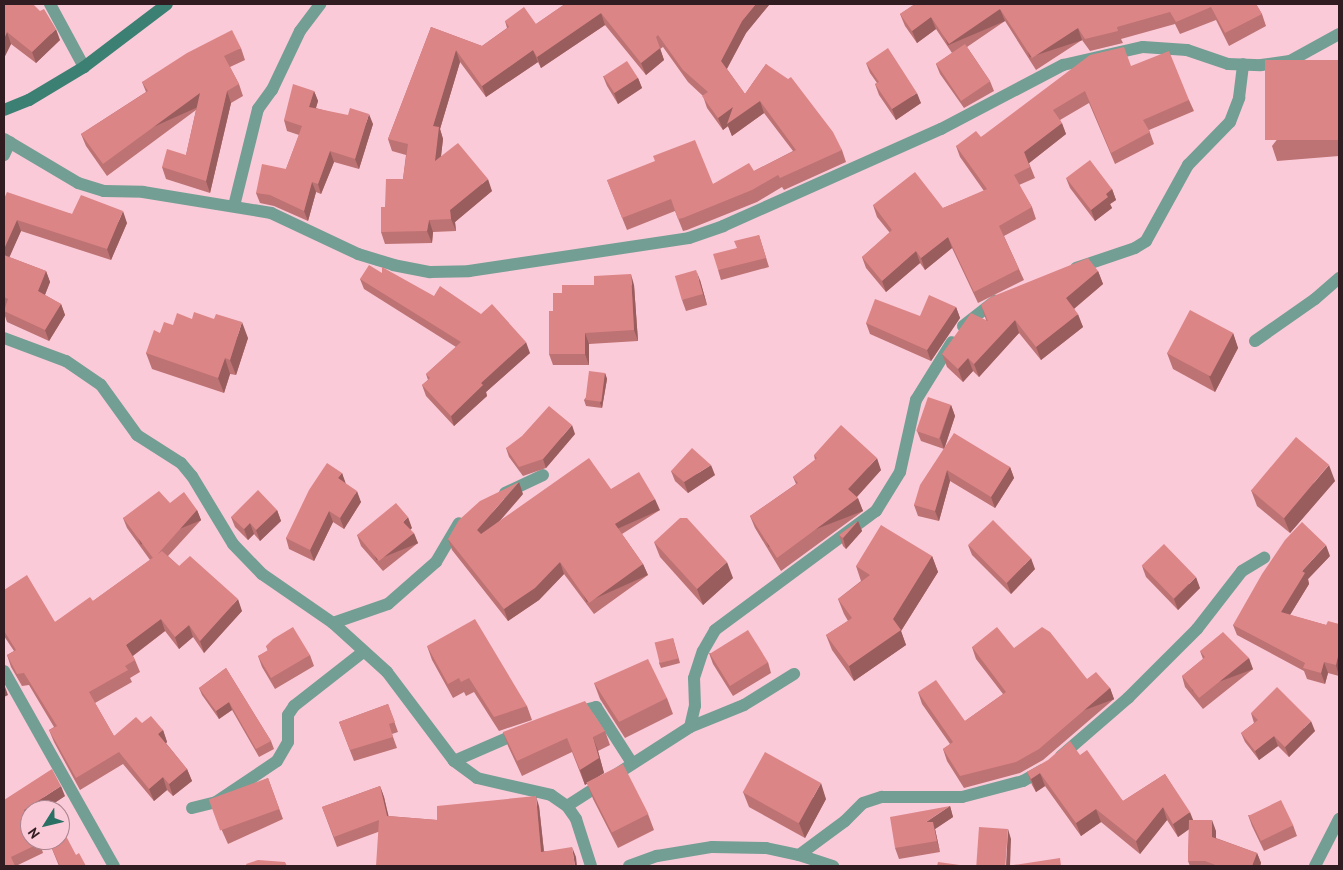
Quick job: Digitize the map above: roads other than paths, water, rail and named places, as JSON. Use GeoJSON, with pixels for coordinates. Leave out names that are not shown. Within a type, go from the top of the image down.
{"type":"FeatureCollection","features":[{"type":"Feature","properties":{"kind":"street"},"geometry":{"type":"LineString","coordinates":[[50,4],[84,67]]}},
{"type":"Feature","properties":{"kind":"street"},"geometry":{"type":"LineString","coordinates":[[4,110],[29,100],[84,67],[167,4]]}},
{"type":"Feature","properties":{"kind":"street"},"geometry":{"type":"LineString","coordinates":[[234,206],[258,109],[272,90],[300,31],[320,4]]}},
{"type":"Feature","properties":{"kind":"street"},"geometry":{"type":"LineString","coordinates":[[4,155],[7,141],[78,183],[104,191],[143,192],[271,213],[358,254],[393,265],[430,272],[469,271],[689,238],[723,226],[941,129],[1063,64],[1143,47],[1187,50],[1228,64],[1290,61],[1339,34]]}},
{"type":"Feature","properties":{"kind":"street"},"geometry":{"type":"LineString","coordinates":[[1063,273],[1135,248],[1146,241],[1188,165],[1230,122],[1239,98],[1243,64]]}},
{"type":"Feature","properties":{"kind":"street"},"geometry":{"type":"LineString","coordinates":[[1255,340],[1316,299],[1339,278]]}},
{"type":"Feature","properties":{"kind":"street"},"geometry":{"type":"LineString","coordinates":[[690,727],[695,706],[694,678],[703,651],[715,630],[876,511],[900,472],[916,400],[930,373],[963,326],[992,303],[1010,295]]}},
{"type":"Feature","properties":{"kind":"street"},"geometry":{"type":"LineString","coordinates":[[4,338],[66,361],[101,384],[137,435],[180,463],[192,476],[233,544],[262,574],[333,623],[387,672],[454,761],[477,778],[551,795],[567,806],[576,820],[591,866]]}},
{"type":"Feature","properties":{"kind":"street"},"geometry":{"type":"LineString","coordinates":[[490,500],[544,475]]}},
{"type":"Feature","properties":{"kind":"street"},"geometry":{"type":"LineString","coordinates":[[333,623],[388,604],[436,562],[448,539],[471,512]]}},
{"type":"Feature","properties":{"kind":"street"},"geometry":{"type":"LineString","coordinates":[[800,855],[845,821],[863,803],[882,797],[962,797],[1023,781],[1048,767],[1128,698],[1197,630],[1242,571],[1264,558]]}},
{"type":"Feature","properties":{"kind":"street"},"geometry":{"type":"LineString","coordinates":[[192,808],[216,802],[277,761],[288,742],[288,715],[294,706],[363,652]]}},
{"type":"Feature","properties":{"kind":"street"},"geometry":{"type":"LineString","coordinates":[[4,671],[114,866]]}},
{"type":"Feature","properties":{"kind":"street"},"geometry":{"type":"LineString","coordinates":[[567,806],[690,727],[744,705],[794,674]]}},
{"type":"Feature","properties":{"kind":"street"},"geometry":{"type":"LineString","coordinates":[[562,716],[596,707],[632,763]]}},
{"type":"Feature","properties":{"kind":"street"},"geometry":{"type":"LineString","coordinates":[[454,761],[535,727]]}},
{"type":"Feature","properties":{"kind":"street"},"geometry":{"type":"LineString","coordinates":[[1315,866],[1339,819]]}},
{"type":"Feature","properties":{"kind":"street"},"geometry":{"type":"LineString","coordinates":[[629,866],[657,856],[712,848],[766,848],[800,855],[833,866]]}}]}
